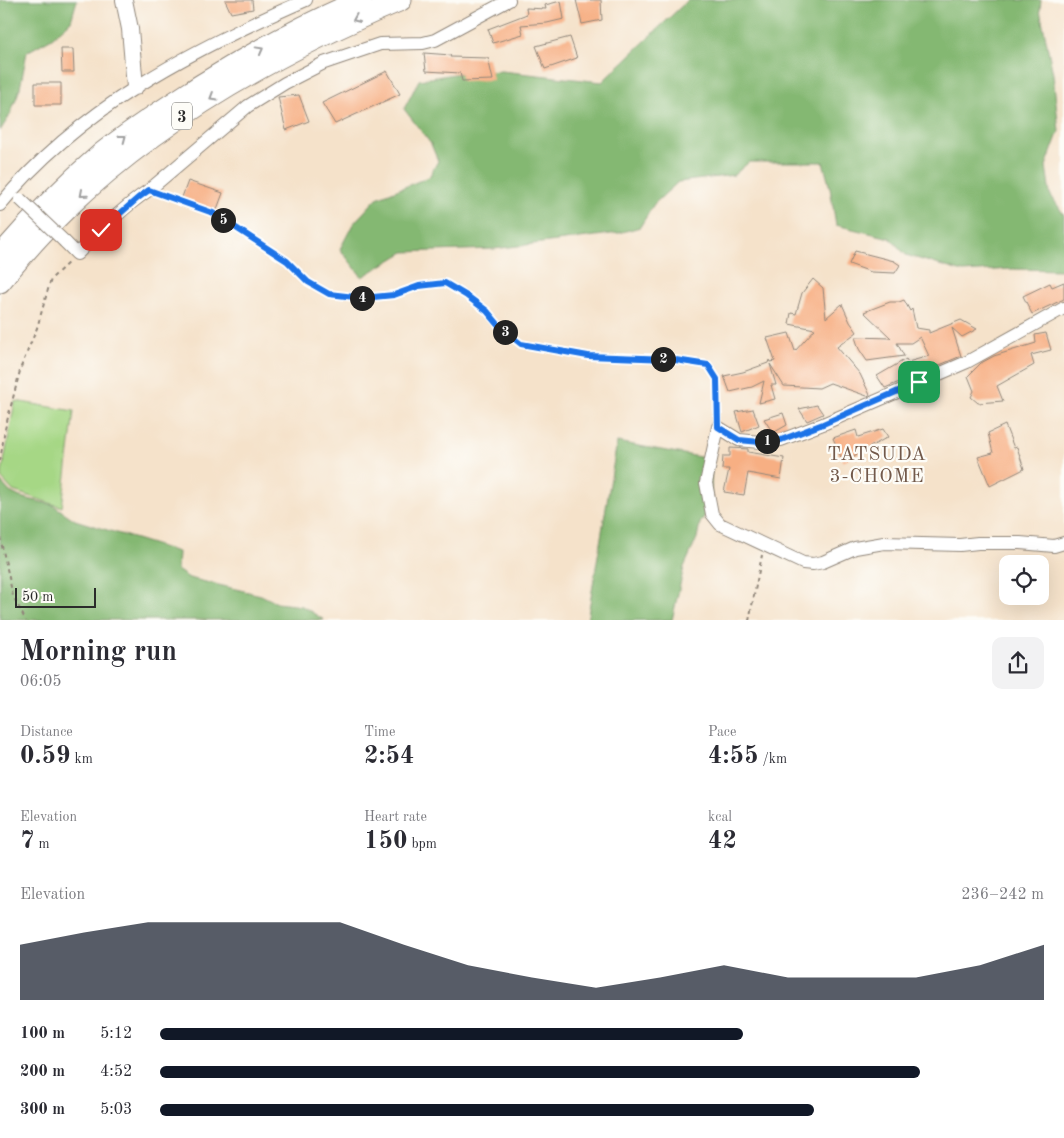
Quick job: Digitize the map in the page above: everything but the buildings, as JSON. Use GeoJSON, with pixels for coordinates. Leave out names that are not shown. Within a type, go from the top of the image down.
{"type":"FeatureCollection","features":[{"type":"Feature","properties":{"kind":"highway","name":"3"},"geometry":{"type":"LineString","coordinates":[[0,256],[47,205],[87,167],[145,121],[233,65],[290,34],[361,0]]}},
{"type":"Feature","properties":{"kind":"highway","name":"3"},"geometry":{"type":"LineString","coordinates":[[0,282],[30,246],[66,208],[150,138],[188,112],[302,46],[334,29],[401,0]]}},
{"type":"Feature","properties":{"kind":"street"},"geometry":{"type":"LineString","coordinates":[[124,0],[130,30],[135,87]]}},
{"type":"Feature","properties":{"kind":"street"},"geometry":{"type":"LineString","coordinates":[[0,205],[16,195],[53,149],[88,120],[135,87],[210,45],[306,0]]}},
{"type":"Feature","properties":{"kind":"street"},"geometry":{"type":"LineString","coordinates":[[0,184],[16,195],[77,254],[101,230],[248,106],[285,83],[324,63],[380,44],[423,43],[435,40],[509,0]]}},
{"type":"Feature","properties":{"kind":"street"},"geometry":{"type":"LineString","coordinates":[[302,46],[313,68]]}},
{"type":"Feature","properties":{"kind":"street"},"geometry":{"type":"LineString","coordinates":[[1064,308],[967,362],[781,440],[760,442],[739,440],[718,427],[706,483],[712,514],[720,524],[803,563],[823,562],[855,548],[884,543],[960,545],[1020,543],[1054,546],[1064,543]]}},
{"type":"Feature","properties":{"kind":"path"},"geometry":{"type":"LineString","coordinates":[[149,190],[213,213],[287,261],[308,282],[329,294],[363,298],[394,295],[419,286],[445,283],[487,311],[502,329],[521,344],[588,356],[669,359],[708,365],[717,379],[718,427]]}},
{"type":"Feature","properties":{"kind":"path"},"geometry":{"type":"LineString","coordinates":[[0,461],[5,429],[21,367],[37,328],[51,278],[77,254]]}},
{"type":"Feature","properties":{"kind":"path"},"geometry":{"type":"LineString","coordinates":[[0,537],[13,596],[26,620]]}},
{"type":"Feature","properties":{"kind":"path"},"geometry":{"type":"LineString","coordinates":[[748,620],[764,545]]}},
{"type":"Feature","properties":{"kind":"green space"},"geometry":{"type":"Polygon","coordinates":[[[0,0],[77,0],[71,21],[52,38],[27,52],[20,88],[10,115],[0,131],[0,0]]]}},
{"type":"Feature","properties":{"kind":"green space"},"geometry":{"type":"Polygon","coordinates":[[[688,0],[1041,0],[1040,10],[1053,74],[1059,131],[1046,166],[1050,194],[1064,215],[1064,270],[1012,269],[963,272],[906,255],[890,238],[836,225],[830,188],[823,162],[749,162],[734,175],[678,182],[654,204],[640,227],[619,233],[494,249],[404,252],[362,277],[340,249],[353,224],[377,198],[429,177],[438,161],[431,144],[404,109],[419,80],[454,74],[501,71],[602,82],[688,0]]]}},
{"type":"Feature","properties":{"kind":"green space"},"geometry":{"type":"Polygon","coordinates":[[[15,401],[74,411],[62,507],[13,491],[1,478],[15,401]]]}},
{"type":"Feature","properties":{"kind":"green space"},"geometry":{"type":"Polygon","coordinates":[[[617,442],[711,459],[711,506],[700,523],[697,538],[684,567],[672,620],[587,620],[617,442]]]}},
{"type":"Feature","properties":{"kind":"green space"},"geometry":{"type":"Polygon","coordinates":[[[0,481],[10,492],[20,497],[53,505],[75,520],[178,552],[177,570],[189,578],[261,595],[277,603],[302,606],[324,620],[0,620],[0,481]]]}},
{"type":"Feature","properties":{"kind":"district","name":"TATSUDA 3-CHOME"},"geometry":{"type":"Point","coordinates":[877,464]}},
{"type":"Feature","properties":{"kind":"route"},"geometry":{"type":"LineString","coordinates":[[101,230],[149,190],[213,213],[287,261],[308,282],[329,294],[363,298],[394,295],[419,286],[445,283],[487,311],[502,329],[521,344],[588,356],[669,359],[708,365],[717,379],[718,427],[739,440],[760,442],[781,440],[823,424],[919,382]]}}]}
